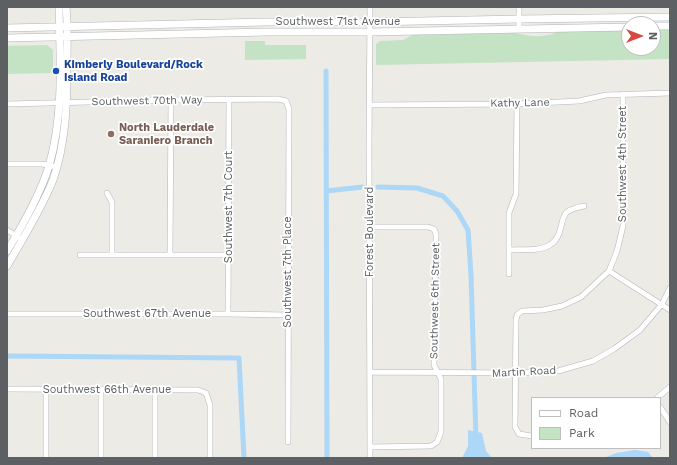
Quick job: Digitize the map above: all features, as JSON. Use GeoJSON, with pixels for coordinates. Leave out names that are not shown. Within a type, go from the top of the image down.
{"type":"FeatureCollection","features":[{"type":"Feature","properties":{"kind":"main road"},"geometry":{"type":"LineString","coordinates":[[7,251],[20,238],[42,204],[57,167],[65,129],[59,37],[59,7]]}},
{"type":"Feature","properties":{"kind":"main road"},"geometry":{"type":"LineString","coordinates":[[7,266],[20,238],[49,165],[64,103],[67,37],[66,7]]}},
{"type":"Feature","properties":{"kind":"main road","name":"Southwest 71st Avenue"},"geometry":{"type":"LineString","coordinates":[[7,28],[267,22],[370,22],[519,18],[670,17]]}},
{"type":"Feature","properties":{"kind":"main road","name":"Southwest 71st Avenue"},"geometry":{"type":"LineString","coordinates":[[7,38],[621,26]]}},
{"type":"Feature","properties":{"kind":"street","name":"Forest Boulevard"},"geometry":{"type":"LineString","coordinates":[[370,7],[370,458]]}},
{"type":"Feature","properties":{"kind":"street"},"geometry":{"type":"LineString","coordinates":[[519,7],[520,28]]}},
{"type":"Feature","properties":{"kind":"street","name":"Kathy Lane"},"geometry":{"type":"LineString","coordinates":[[369,105],[518,104],[580,101],[606,95],[670,93]]}},
{"type":"Feature","properties":{"kind":"street","name":"Southwest 4th Street"},"geometry":{"type":"LineString","coordinates":[[516,373],[516,320],[518,315],[522,311],[543,310],[562,306],[581,297],[609,271],[617,251],[623,226],[623,94]]}},
{"type":"Feature","properties":{"kind":"street","name":"Southwest 70th Way"},"geometry":{"type":"LineString","coordinates":[[7,104],[171,100],[278,99],[286,101]]}},
{"type":"Feature","properties":{"kind":"street"},"geometry":{"type":"LineString","coordinates":[[170,255],[171,100]]}},
{"type":"Feature","properties":{"kind":"street","name":"Southwest 7th Court"},"geometry":{"type":"LineString","coordinates":[[228,314],[229,100]]}},
{"type":"Feature","properties":{"kind":"street","name":"Southwest 7th Place"},"geometry":{"type":"LineString","coordinates":[[286,101],[289,110],[287,315],[288,442]]}},
{"type":"Feature","properties":{"kind":"street"},"geometry":{"type":"LineString","coordinates":[[509,274],[509,213],[516,194],[518,104]]}},
{"type":"Feature","properties":{"kind":"street"},"geometry":{"type":"LineString","coordinates":[[7,164],[42,164],[57,167]]}},
{"type":"Feature","properties":{"kind":"street"},"geometry":{"type":"LineString","coordinates":[[107,193],[112,202],[112,255]]}},
{"type":"Feature","properties":{"kind":"street"},"geometry":{"type":"LineString","coordinates":[[509,250],[538,249],[550,245],[557,238],[562,226],[563,217],[567,211],[584,206]]}},
{"type":"Feature","properties":{"kind":"street","name":"Southwest 6th Street"},"geometry":{"type":"LineString","coordinates":[[370,227],[428,227],[434,229],[436,234],[434,366],[440,379],[441,424],[441,432],[437,442],[431,446],[370,448]]}},
{"type":"Feature","properties":{"kind":"street"},"geometry":{"type":"LineString","coordinates":[[7,230],[20,238]]}},
{"type":"Feature","properties":{"kind":"street"},"geometry":{"type":"LineString","coordinates":[[80,255],[229,255]]}},
{"type":"Feature","properties":{"kind":"street"},"geometry":{"type":"LineString","coordinates":[[609,271],[670,310]]}},
{"type":"Feature","properties":{"kind":"street","name":"Martin Road"},"geometry":{"type":"LineString","coordinates":[[370,372],[516,373],[558,371],[593,361],[640,330],[662,304],[670,288]]}},
{"type":"Feature","properties":{"kind":"street","name":"Southwest 67th Avenue"},"geometry":{"type":"LineString","coordinates":[[7,314],[287,315]]}},
{"type":"Feature","properties":{"kind":"street"},"geometry":{"type":"LineString","coordinates":[[516,373],[516,427],[519,434],[531,436]]}},
{"type":"Feature","properties":{"kind":"street"},"geometry":{"type":"LineString","coordinates":[[659,397],[670,387]]}},
{"type":"Feature","properties":{"kind":"street","name":"Southwest 66th Avenue"},"geometry":{"type":"LineString","coordinates":[[7,389],[155,391],[198,390],[206,393],[210,405],[210,458]]}},
{"type":"Feature","properties":{"kind":"street"},"geometry":{"type":"LineString","coordinates":[[46,390],[46,458]]}},
{"type":"Feature","properties":{"kind":"street"},"geometry":{"type":"LineString","coordinates":[[101,390],[101,458]]}},
{"type":"Feature","properties":{"kind":"street"},"geometry":{"type":"LineString","coordinates":[[155,391],[155,458]]}},
{"type":"Feature","properties":{"kind":"street"},"geometry":{"type":"LineString","coordinates":[[661,408],[670,422]]}},
{"type":"Feature","properties":{"kind":"green space"},"geometry":{"type":"Polygon","coordinates":[[[670,28],[670,59],[376,65],[376,44],[380,41],[403,40],[412,35],[516,33],[538,36],[549,35],[560,31],[621,29],[621,56],[661,56],[661,29],[670,28]]]}},
{"type":"Feature","properties":{"kind":"green space"},"geometry":{"type":"Polygon","coordinates":[[[245,41],[265,41],[265,45],[306,45],[306,59],[245,60],[245,41]]]}},
{"type":"Feature","properties":{"kind":"green space"},"geometry":{"type":"Polygon","coordinates":[[[47,45],[53,50],[53,73],[7,74],[7,46],[47,45]]]}},
{"type":"Feature","properties":{"kind":"water"},"geometry":{"type":"Polygon","coordinates":[[[468,430],[482,433],[486,451],[492,458],[462,458],[468,446],[468,430]]]}},
{"type":"Feature","properties":{"kind":"water"},"geometry":{"type":"Polygon","coordinates":[[[635,450],[648,452],[653,458],[604,458],[616,453],[635,450]]]}},
{"type":"Feature","properties":{"kind":"waterway"},"geometry":{"type":"LineString","coordinates":[[326,71],[327,458]]}},
{"type":"Feature","properties":{"kind":"waterway"},"geometry":{"type":"LineString","coordinates":[[327,191],[362,187]]}},
{"type":"Feature","properties":{"kind":"waterway"},"geometry":{"type":"LineString","coordinates":[[378,187],[417,188],[443,196],[457,211],[468,230],[471,275],[476,438]]}},
{"type":"Feature","properties":{"kind":"waterway"},"geometry":{"type":"LineString","coordinates":[[7,356],[239,358],[244,458]]}},
{"type":"Feature","properties":{"kind":"place","name":"Kimberly Boulevard/Rock Island Road"},"geometry":{"type":"Point","coordinates":[56,71]}},
{"type":"Feature","properties":{"kind":"place","name":"North Lauderdale Saraniero Branch"},"geometry":{"type":"Point","coordinates":[111,134]}}]}
